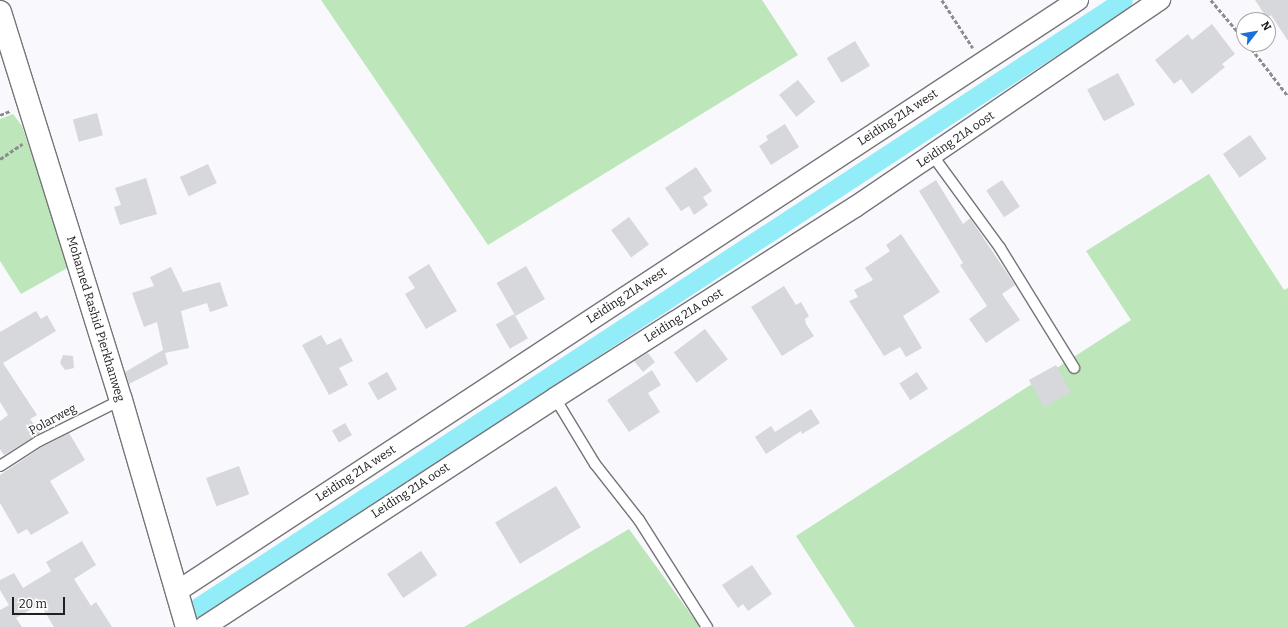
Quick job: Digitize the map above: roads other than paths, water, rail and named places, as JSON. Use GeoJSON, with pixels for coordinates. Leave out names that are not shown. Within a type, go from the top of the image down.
{"type":"FeatureCollection","features":[{"type":"Feature","properties":{"kind":"street","name":"Leiding 21A west"},"geometry":{"type":"LineString","coordinates":[[176,592],[1078,0]]}},
{"type":"Feature","properties":{"kind":"street","name":"Leiding 21A oost"},"geometry":{"type":"LineString","coordinates":[[204,627],[555,398],[933,156],[1160,0]]}},
{"type":"Feature","properties":{"kind":"street","name":"Mohamed Rashid Pierkhanweg"},"geometry":{"type":"LineString","coordinates":[[0,12],[121,400],[187,627]]}},
{"type":"Feature","properties":{"kind":"lane"},"geometry":{"type":"LineString","coordinates":[[933,156],[1000,248],[1074,368]]}},
{"type":"Feature","properties":{"kind":"lane"},"geometry":{"type":"LineString","coordinates":[[555,398],[595,464],[639,520],[707,627]]}},
{"type":"Feature","properties":{"kind":"lane","name":"Polarweg"},"geometry":{"type":"LineString","coordinates":[[0,466],[39,441],[121,400]]}},
{"type":"Feature","properties":{"kind":"waterway"},"geometry":{"type":"LineString","coordinates":[[198,607],[1123,0]]}}]}
